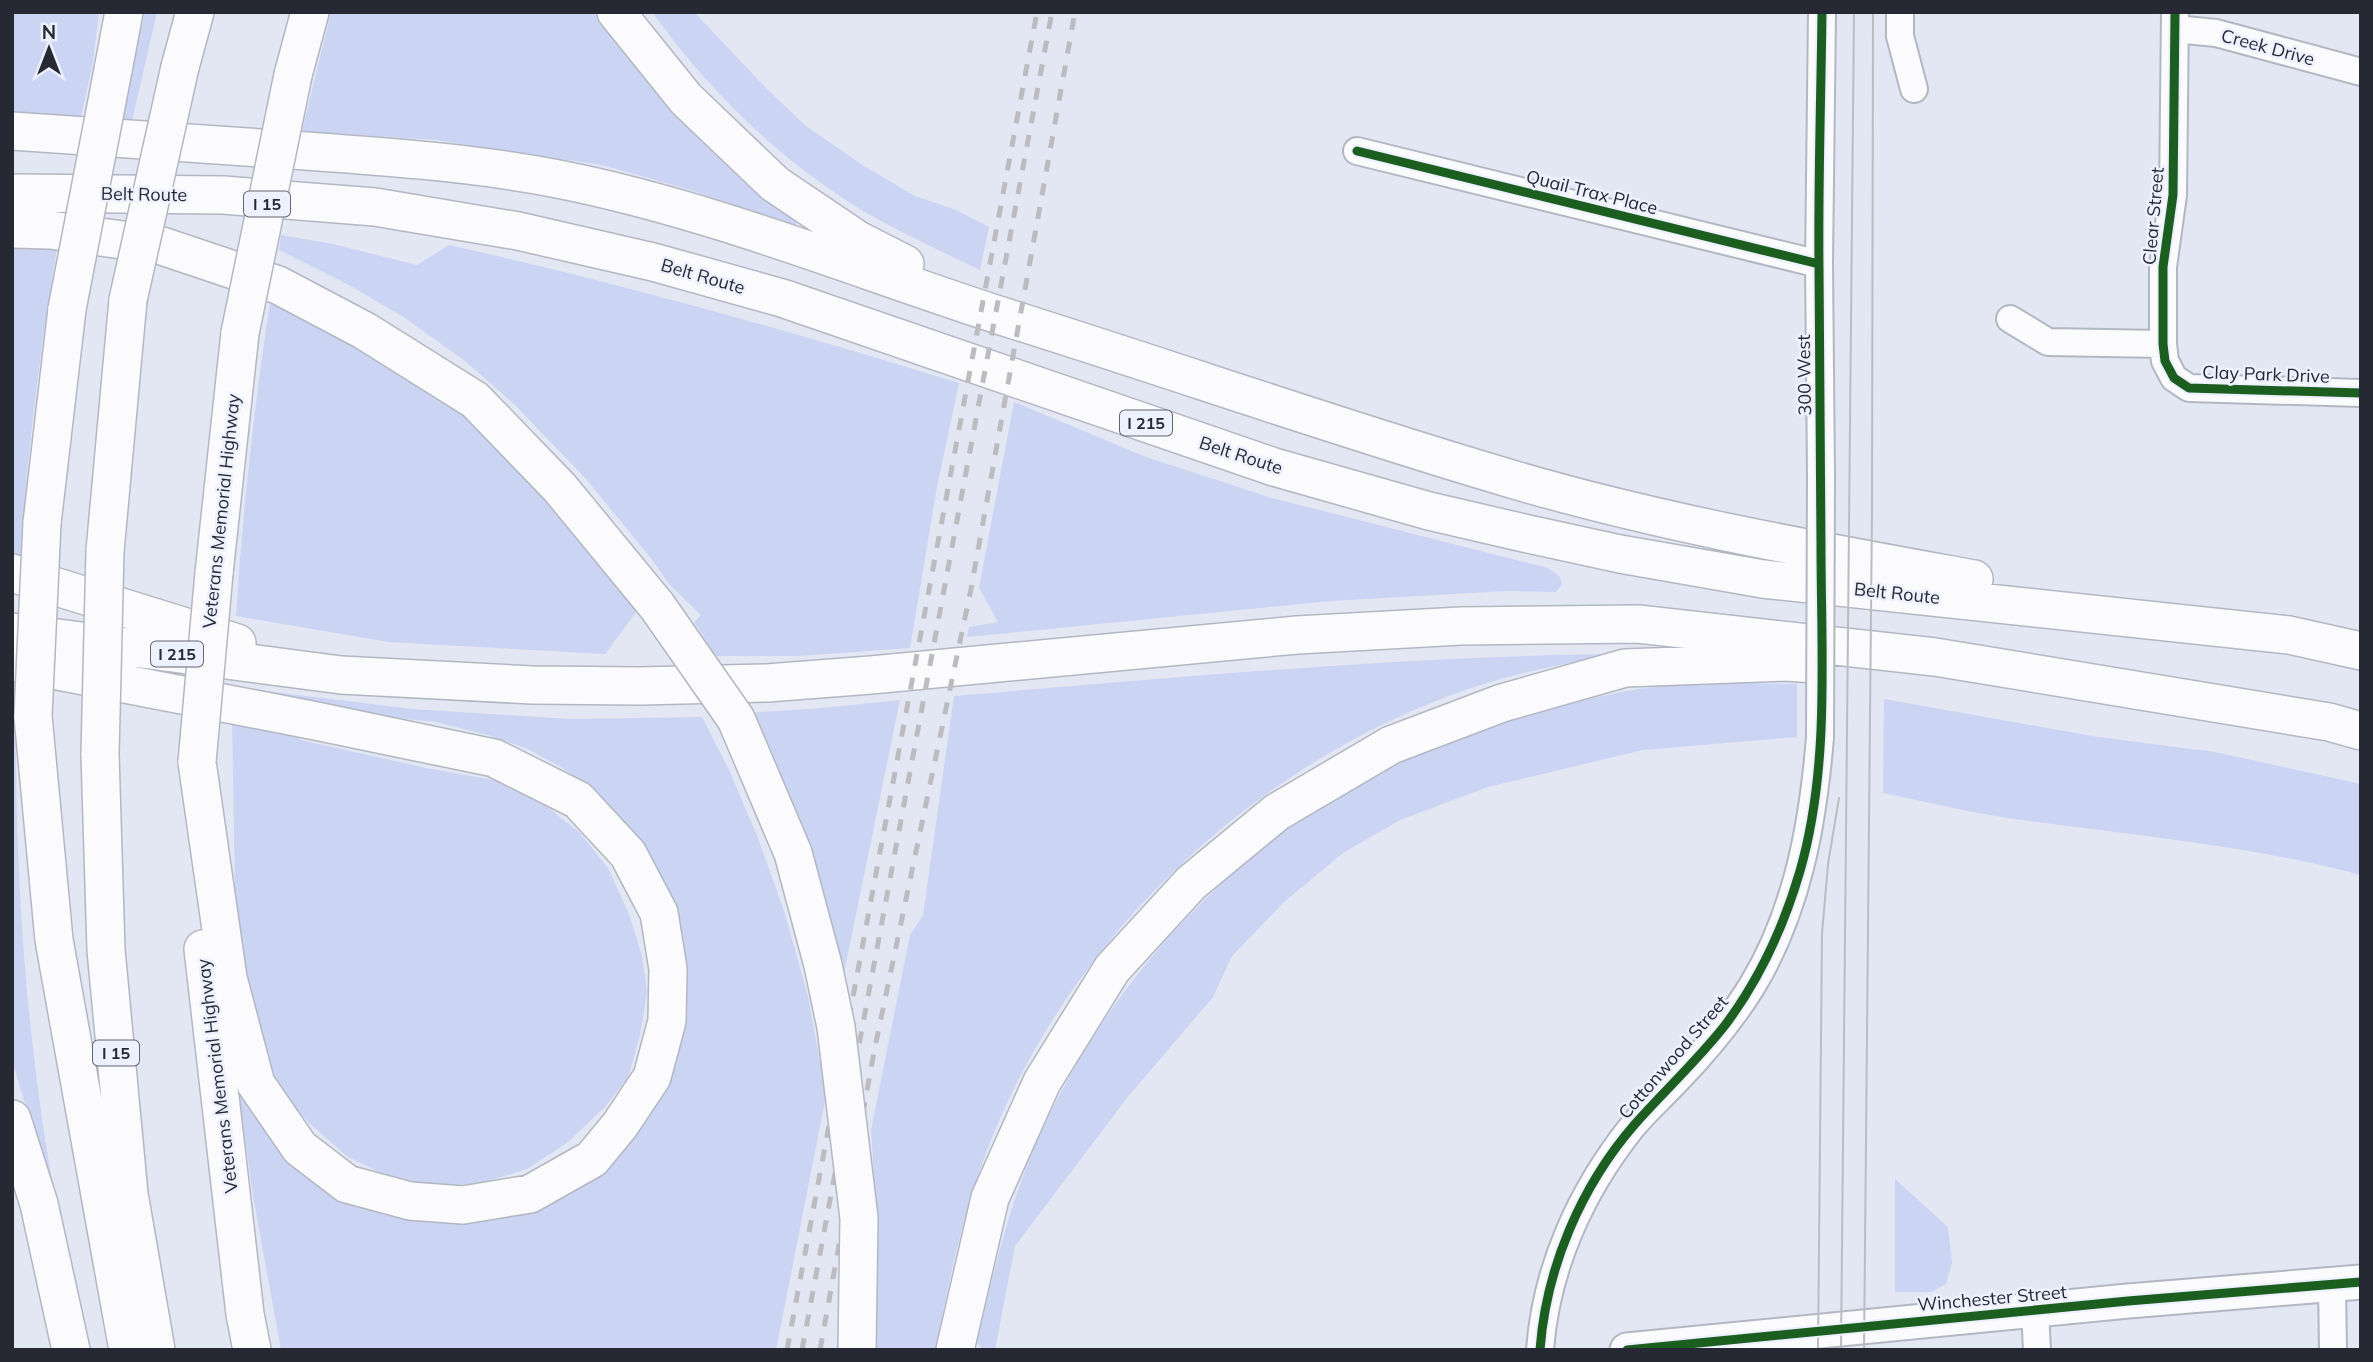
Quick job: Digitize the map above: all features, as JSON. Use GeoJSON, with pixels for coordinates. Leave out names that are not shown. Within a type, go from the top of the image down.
{"type":"FeatureCollection","features":[{"type":"Feature","properties":{"kind":"highway"},"geometry":{"type":"LineString","coordinates":[[124,12],[68,309],[42,523],[33,716],[54,940],[128,1350]]}},
{"type":"Feature","properties":{"kind":"highway","name":"I 15"},"geometry":{"type":"LineString","coordinates":[[156,1350],[129,1194],[106,950],[100,754],[105,551],[128,300],[180,67],[195,12]]}},
{"type":"Feature","properties":{"kind":"highway","name":"Veterans Memorial Highway"},"geometry":{"type":"LineString","coordinates":[[252,1350],[243,1300],[203,962],[197,762],[240,333],[293,75],[310,12]]}},
{"type":"Feature","properties":{"kind":"highway"},"geometry":{"type":"LineString","coordinates":[[616,12],[686,99],[775,184],[858,240],[923,273],[1152,364]]}},
{"type":"Feature","properties":{"kind":"highway"},"geometry":{"type":"LineString","coordinates":[[12,131],[392,158],[482,167],[559,179],[666,205],[765,235],[923,291],[1500,476],[1636,512],[1758,540],[2289,635]]}},
{"type":"Feature","properties":{"kind":"highway","name":"Belt Route"},"geometry":{"type":"LineString","coordinates":[[12,193],[223,195],[375,207],[518,231],[653,262],[782,298],[1274,467],[1429,511],[1528,534],[1620,554],[1763,579],[2289,635],[2361,651]]}},
{"type":"Feature","properties":{"kind":"highway"},"geometry":{"type":"LineString","coordinates":[[12,229],[50,230],[159,246],[278,285],[365,331],[475,400],[561,488],[657,606],[736,719],[793,853],[823,965],[836,1027],[859,1218],[857,1350]]}},
{"type":"Feature","properties":{"kind":"highway"},"geometry":{"type":"LineString","coordinates":[[12,573],[341,676]]}},
{"type":"Feature","properties":{"kind":"highway","name":"I 215"},"geometry":{"type":"LineString","coordinates":[[12,632],[341,676],[532,685],[640,686],[871,675],[1297,635],[1461,626],[1638,624],[1935,657],[2329,722],[2361,731]]}},
{"type":"Feature","properties":{"kind":"highway"},"geometry":{"type":"LineString","coordinates":[[12,662],[494,758],[578,800],[628,854],[659,913],[667,969],[667,1021],[652,1077],[621,1125],[592,1159],[530,1194],[463,1206],[410,1202],[347,1184],[300,1149],[256,1084],[229,978],[197,762]]}},
{"type":"Feature","properties":{"kind":"highway"},"geometry":{"type":"LineString","coordinates":[[955,1349],[989,1198],[1042,1082],[1112,969],[1191,883],[1277,812],[1391,745],[1502,703],[1625,668],[1786,662],[2105,685]]}},
{"type":"Feature","properties":{"kind":"highway"},"geometry":{"type":"LineString","coordinates":[[12,1119],[39,1205],[71,1350]]}},
{"type":"Feature","properties":{"kind":"main road","name":"Winchester Street"},"geometry":{"type":"LineString","coordinates":[[1627,1350],[2346,1283]]}},
{"type":"Feature","properties":{"kind":"street","name":"300 West"},"geometry":{"type":"LineString","coordinates":[[1820,737],[1819,264],[1822,12]]}},
{"type":"Feature","properties":{"kind":"street"},"geometry":{"type":"LineString","coordinates":[[1900,12],[1899,36],[1914,89]]}},
{"type":"Feature","properties":{"kind":"street","name":"Creek Drive"},"geometry":{"type":"LineString","coordinates":[[2175,21],[2361,72]]}},
{"type":"Feature","properties":{"kind":"street","name":"Clear Street"},"geometry":{"type":"LineString","coordinates":[[2174,378],[2165,361],[2163,344],[2163,267],[2174,195],[2175,21]]}},
{"type":"Feature","properties":{"kind":"street","name":"Quail Trax Place"},"geometry":{"type":"LineString","coordinates":[[1357,150],[1819,264]]}},
{"type":"Feature","properties":{"kind":"street"},"geometry":{"type":"LineString","coordinates":[[2010,319],[2048,342],[2163,344]]}},
{"type":"Feature","properties":{"kind":"street","name":"Clay Park Drive"},"geometry":{"type":"LineString","coordinates":[[2174,378],[2189,388],[2210,390],[2361,393]]}},
{"type":"Feature","properties":{"kind":"street","name":"Cottonwood Street"},"geometry":{"type":"LineString","coordinates":[[1540,1350],[1546,1299],[1553,1274],[1564,1242],[1593,1184],[1633,1127],[1726,1024],[1753,985],[1783,923],[1809,834],[1816,794],[1820,737]]}},
{"type":"Feature","properties":{"kind":"street"},"geometry":{"type":"LineString","coordinates":[[2333,1350],[2346,1283]]}},
{"type":"Feature","properties":{"kind":"street"},"geometry":{"type":"LineString","coordinates":[[2035,1310],[2037,1350]]}},
{"type":"Feature","properties":{"kind":"shaded area"},"geometry":{"type":"Polygon","coordinates":[[[12,12],[99,12],[93,62],[81,117],[12,111],[12,12]]]}},
{"type":"Feature","properties":{"kind":"shaded area"},"geometry":{"type":"Polygon","coordinates":[[[145,12],[157,12],[132,121],[121,120],[145,12]]]}},
{"type":"Feature","properties":{"kind":"shaded area"},"geometry":{"type":"Polygon","coordinates":[[[331,12],[600,12],[798,219],[796,225],[687,189],[602,165],[435,140],[302,131],[331,12]]]}},
{"type":"Feature","properties":{"kind":"shaded area"},"geometry":{"type":"Polygon","coordinates":[[[652,12],[694,12],[806,126],[864,166],[915,196],[956,210],[989,227],[980,270],[867,213],[795,163],[718,93],[652,12]]]}},
{"type":"Feature","properties":{"kind":"shaded area"},"geometry":{"type":"Polygon","coordinates":[[[12,226],[60,231],[35,397],[20,564],[12,562],[12,226]]]}},
{"type":"Feature","properties":{"kind":"shaded area"},"geometry":{"type":"Polygon","coordinates":[[[281,235],[333,244],[417,265],[449,245],[705,309],[959,383],[937,487],[910,648],[800,656],[716,656],[694,622],[701,615],[670,585],[586,479],[515,405],[465,361],[405,318],[349,285],[279,250],[281,235]]]}},
{"type":"Feature","properties":{"kind":"shaded area"},"geometry":{"type":"Polygon","coordinates":[[[272,290],[465,413],[498,445],[602,561],[637,611],[605,654],[388,642],[236,616],[250,452],[272,290]]]}},
{"type":"Feature","properties":{"kind":"shaded area"},"geometry":{"type":"Polygon","coordinates":[[[1014,402],[1146,457],[1272,498],[1548,568],[1560,577],[1562,585],[1556,592],[1507,591],[1331,601],[967,637],[969,627],[998,622],[979,588],[1014,402]]]}},
{"type":"Feature","properties":{"kind":"shaded area"},"geometry":{"type":"Polygon","coordinates":[[[1610,654],[1471,688],[1393,720],[1318,760],[1248,808],[1183,863],[1123,925],[1071,992],[1027,1064],[991,1140],[973,1191],[952,1270],[936,1350],[873,1350],[876,1210],[871,1130],[910,935],[923,915],[954,696],[1364,664],[1610,654]]]}},
{"type":"Feature","properties":{"kind":"shaded area"},"geometry":{"type":"Polygon","coordinates":[[[12,676],[16,676],[18,859],[32,1042],[53,1187],[91,1350],[86,1350],[45,1169],[12,1060],[12,676]]]}},
{"type":"Feature","properties":{"kind":"shaded area"},"geometry":{"type":"Polygon","coordinates":[[[1797,684],[1797,737],[1643,750],[1488,787],[1400,820],[1343,853],[1284,902],[1232,956],[1213,997],[1127,1098],[1015,1246],[995,1350],[983,1350],[977,1343],[997,1259],[1023,1176],[1046,1122],[1074,1068],[1106,1017],[1182,922],[1226,880],[1272,841],[1321,805],[1373,774],[1437,744],[1504,721],[1623,692],[1668,685],[1797,684]]]}},
{"type":"Feature","properties":{"kind":"shaded area"},"geometry":{"type":"Polygon","coordinates":[[[233,687],[412,709],[571,719],[702,717],[730,772],[758,838],[784,911],[808,996],[826,1096],[776,1350],[281,1350],[254,1201],[236,1076],[329,1185],[523,1206],[664,1078],[650,859],[624,821],[598,793],[564,769],[528,749],[436,722],[346,713],[233,687]]]}},
{"type":"Feature","properties":{"kind":"shaded area"},"geometry":{"type":"Polygon","coordinates":[[[1884,699],[2098,737],[2215,752],[2361,784],[2361,875],[2279,856],[2011,818],[1883,793],[1884,699]]]}},
{"type":"Feature","properties":{"kind":"shaded area"},"geometry":{"type":"Polygon","coordinates":[[[900,700],[844,973],[808,853],[747,713],[900,700]]]}},
{"type":"Feature","properties":{"kind":"shaded area"},"geometry":{"type":"Polygon","coordinates":[[[232,717],[281,724],[301,740],[426,768],[500,781],[541,802],[580,833],[608,868],[629,914],[642,956],[647,992],[640,1035],[628,1078],[604,1108],[567,1143],[527,1169],[485,1182],[446,1186],[415,1182],[379,1172],[348,1157],[309,1123],[278,1089],[260,1057],[240,951],[235,894],[232,717]]]}},
{"type":"Feature","properties":{"kind":"shaded area"},"geometry":{"type":"Polygon","coordinates":[[[1895,1179],[1948,1227],[1952,1263],[1946,1284],[1931,1292],[1895,1292],[1895,1179]]]}},
{"type":"Feature","properties":{"kind":"tram line"},"geometry":{"type":"LineString","coordinates":[[1841,1350],[1854,12]]}},
{"type":"Feature","properties":{"kind":"tram line"},"geometry":{"type":"LineString","coordinates":[[1864,1350],[1872,508],[1873,12]]}},
{"type":"Feature","properties":{"kind":"tram line"},"geometry":{"type":"LineString","coordinates":[[1818,1350],[1822,934],[1828,864],[1839,798]]}},
{"type":"Feature","properties":{"kind":"railway"},"geometry":{"type":"LineString","coordinates":[[787,1350],[1037,12]]}},
{"type":"Feature","properties":{"kind":"railway"},"geometry":{"type":"LineString","coordinates":[[802,1350],[1052,12]]}},
{"type":"Feature","properties":{"kind":"railway"},"geometry":{"type":"LineString","coordinates":[[820,1350],[874,1052],[971,589],[1075,12]]}},
{"type":"Feature","properties":{"kind":"cycle path"},"geometry":{"type":"LineString","coordinates":[[1540,1350],[1558,1259],[1583,1201],[1616,1148],[1726,1024],[1750,988],[1770,951],[1786,912],[1810,832],[1822,710],[1819,236],[1822,12]]}},
{"type":"Feature","properties":{"kind":"cycle path"},"geometry":{"type":"LineString","coordinates":[[2175,12],[2173,195],[2163,267],[2165,361],[2174,378],[2189,388],[2361,393]]}},
{"type":"Feature","properties":{"kind":"cycle path"},"geometry":{"type":"LineString","coordinates":[[1357,151],[1819,264]]}},
{"type":"Feature","properties":{"kind":"cycle path"},"geometry":{"type":"LineString","coordinates":[[1627,1350],[2128,1301],[2361,1282]]}}]}
